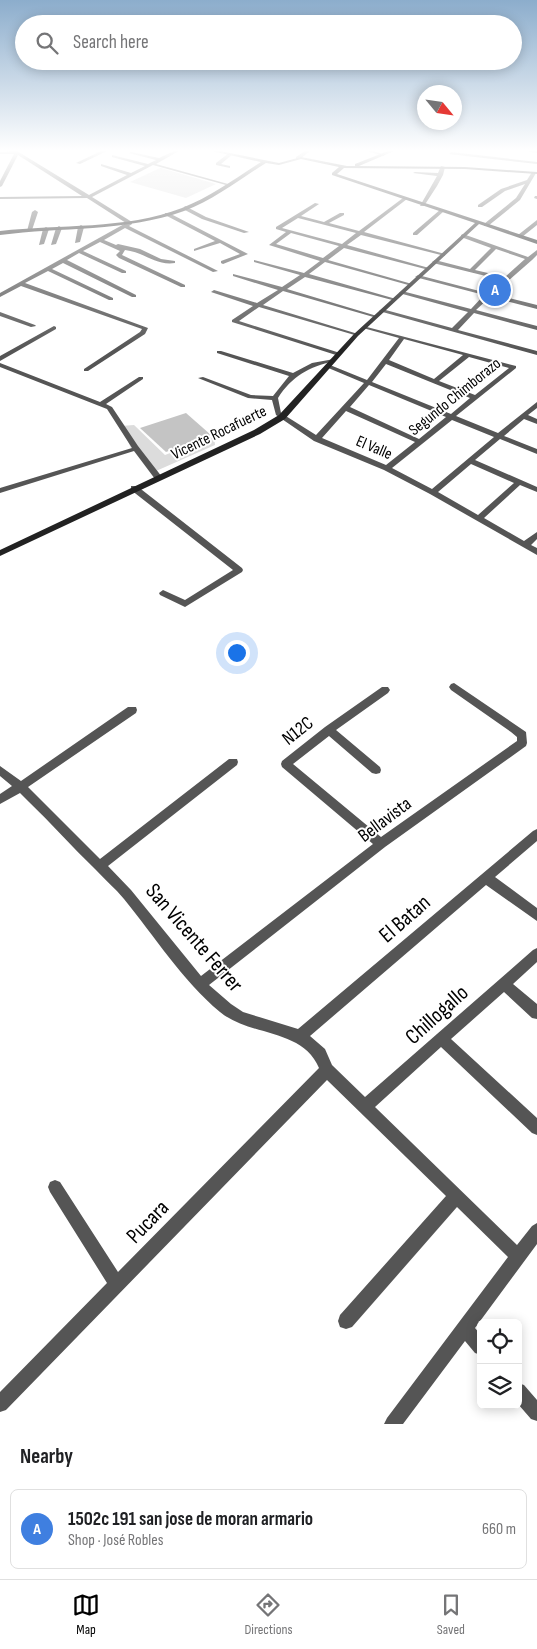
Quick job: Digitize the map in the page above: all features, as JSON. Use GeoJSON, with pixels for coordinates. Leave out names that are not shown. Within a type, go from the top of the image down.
{"type":"FeatureCollection","features":[{"type":"Feature","properties":{"kind":"street"},"geometry":{"type":"LineString","coordinates":[[29,230],[33,217]]}},
{"type":"Feature","properties":{"kind":"street"},"geometry":{"type":"LineString","coordinates":[[117,217],[215,272]]}},
{"type":"Feature","properties":{"kind":"street"},"geometry":{"type":"LineString","coordinates":[[0,295],[128,225],[155,217]]}},
{"type":"Feature","properties":{"kind":"street"},"geometry":{"type":"LineString","coordinates":[[174,217],[245,254],[223,262]]}},
{"type":"Feature","properties":{"kind":"street"},"geometry":{"type":"LineString","coordinates":[[203,217],[246,232]]}},
{"type":"Feature","properties":{"kind":"street"},"geometry":{"type":"LineString","coordinates":[[294,217],[278,227],[289,232],[427,269]]}},
{"type":"Feature","properties":{"kind":"street"},"geometry":{"type":"LineString","coordinates":[[302,217],[442,255]]}},
{"type":"Feature","properties":{"kind":"street"},"geometry":{"type":"LineString","coordinates":[[325,223],[335,217]]}},
{"type":"Feature","properties":{"kind":"street"},"geometry":{"type":"LineString","coordinates":[[338,354],[234,321],[304,275],[380,217]]}},
{"type":"Feature","properties":{"kind":"street"},"geometry":{"type":"LineString","coordinates":[[416,234],[434,217]]}},
{"type":"Feature","properties":{"kind":"street"},"geometry":{"type":"LineString","coordinates":[[461,217],[537,242]]}},
{"type":"Feature","properties":{"kind":"street"},"geometry":{"type":"LineString","coordinates":[[486,225],[495,217]]}},
{"type":"Feature","properties":{"kind":"street"},"geometry":{"type":"LineString","coordinates":[[520,236],[537,222]]}},
{"type":"Feature","properties":{"kind":"street","name":"Vicente Rocafuerte"},"geometry":{"type":"LineString","coordinates":[[0,552],[257,432],[282,417],[356,335],[478,223]]}},
{"type":"Feature","properties":{"kind":"street"},"geometry":{"type":"LineString","coordinates":[[0,233],[128,225]]}},
{"type":"Feature","properties":{"kind":"street"},"geometry":{"type":"LineString","coordinates":[[77,242],[81,227]]}},
{"type":"Feature","properties":{"kind":"street"},"geometry":{"type":"LineString","coordinates":[[53,244],[59,228]]}},
{"type":"Feature","properties":{"kind":"street"},"geometry":{"type":"LineString","coordinates":[[41,244],[46,229]]}},
{"type":"Feature","properties":{"kind":"street"},"geometry":{"type":"LineString","coordinates":[[289,232],[272,245],[410,285]]}},
{"type":"Feature","properties":{"kind":"street"},"geometry":{"type":"LineString","coordinates":[[463,236],[530,258]]}},
{"type":"Feature","properties":{"kind":"street"},"geometry":{"type":"LineString","coordinates":[[101,239],[125,250],[138,250],[164,263],[173,262]]}},
{"type":"Feature","properties":{"kind":"street"},"geometry":{"type":"LineString","coordinates":[[101,239],[123,251],[119,255],[121,257],[184,286]]}},
{"type":"Feature","properties":{"kind":"street"},"geometry":{"type":"LineString","coordinates":[[196,250],[220,241]]}},
{"type":"Feature","properties":{"kind":"street"},"geometry":{"type":"LineString","coordinates":[[471,270],[495,247]]}},
{"type":"Feature","properties":{"kind":"street"},"geometry":{"type":"LineString","coordinates":[[79,251],[124,272]]}},
{"type":"Feature","properties":{"kind":"street"},"geometry":{"type":"LineString","coordinates":[[454,330],[488,295],[537,252]]}},
{"type":"Feature","properties":{"kind":"street"},"geometry":{"type":"LineString","coordinates":[[62,260],[134,296]]}},
{"type":"Feature","properties":{"kind":"street"},"geometry":{"type":"LineString","coordinates":[[256,261],[394,300]]}},
{"type":"Feature","properties":{"kind":"street"},"geometry":{"type":"LineString","coordinates":[[435,262],[506,279]]}},
{"type":"Feature","properties":{"kind":"street"},"geometry":{"type":"LineString","coordinates":[[48,268],[111,299]]}},
{"type":"Feature","properties":{"kind":"street"},"geometry":{"type":"LineString","coordinates":[[235,275],[375,317]]}},
{"type":"Feature","properties":{"kind":"street"},"geometry":{"type":"LineString","coordinates":[[418,277],[537,307]]}},
{"type":"Feature","properties":{"kind":"street"},"geometry":{"type":"LineString","coordinates":[[22,284],[145,328],[143,333],[86,370]]}},
{"type":"Feature","properties":{"kind":"street"},"geometry":{"type":"LineString","coordinates":[[214,292],[356,335]]}},
{"type":"Feature","properties":{"kind":"street"},"geometry":{"type":"LineString","coordinates":[[402,293],[537,328]]}},
{"type":"Feature","properties":{"kind":"street"},"geometry":{"type":"LineString","coordinates":[[382,311],[537,352]]}},
{"type":"Feature","properties":{"kind":"street"},"geometry":{"type":"LineString","coordinates":[[0,314],[33,326]]}},
{"type":"Feature","properties":{"kind":"street","name":"Segundo Chimborazo"},"geometry":{"type":"LineString","coordinates":[[365,327],[514,368],[387,468]]}},
{"type":"Feature","properties":{"kind":"street"},"geometry":{"type":"LineString","coordinates":[[0,359],[54,328]]}},
{"type":"Feature","properties":{"kind":"street"},"geometry":{"type":"LineString","coordinates":[[317,439],[368,382],[403,337]]}},
{"type":"Feature","properties":{"kind":"street"},"geometry":{"type":"LineString","coordinates":[[219,352],[293,375]]}},
{"type":"Feature","properties":{"kind":"street"},"geometry":{"type":"LineString","coordinates":[[435,381],[468,355]]}},
{"type":"Feature","properties":{"kind":"street"},"geometry":{"type":"LineString","coordinates":[[385,361],[476,398]]}},
{"type":"Feature","properties":{"kind":"street"},"geometry":{"type":"LineString","coordinates":[[282,417],[276,411],[275,398],[293,375],[309,365],[330,363],[368,382],[537,452]]}},
{"type":"Feature","properties":{"kind":"street"},"geometry":{"type":"LineString","coordinates":[[0,365],[110,408],[130,441],[158,477]]}},
{"type":"Feature","properties":{"kind":"street"},"geometry":{"type":"LineString","coordinates":[[100,405],[141,378]]}},
{"type":"Feature","properties":{"kind":"street"},"geometry":{"type":"LineString","coordinates":[[201,378],[250,397],[275,398]]}},
{"type":"Feature","properties":{"kind":"street"},"geometry":{"type":"LineString","coordinates":[[433,492],[537,404]]}},
{"type":"Feature","properties":{"kind":"street"},"geometry":{"type":"LineString","coordinates":[[346,408],[420,442]]}},
{"type":"Feature","properties":{"kind":"street"},"geometry":{"type":"LineString","coordinates":[[522,416],[537,422]]}},
{"type":"Feature","properties":{"kind":"street","name":"El Valle"},"geometry":{"type":"LineString","coordinates":[[282,417],[317,439],[387,468],[433,492],[537,552]]}},
{"type":"Feature","properties":{"kind":"street"},"geometry":{"type":"LineString","coordinates":[[0,490],[131,450]]}},
{"type":"Feature","properties":{"kind":"street"},"geometry":{"type":"LineString","coordinates":[[470,461],[537,490]]}},
{"type":"Feature","properties":{"kind":"street"},"geometry":{"type":"LineString","coordinates":[[478,519],[519,482]]}},
{"type":"Feature","properties":{"kind":"street"},"geometry":{"type":"LineString","coordinates":[[134,488],[239,570],[186,604],[163,593]]}},
{"type":"Feature","properties":{"kind":"street"},"geometry":{"type":"LineString","coordinates":[[525,545],[537,535]]}},
{"type":"Feature","properties":{"kind":"street","name":"Bellavista"},"geometry":{"type":"LineString","coordinates":[[200,984],[381,844],[523,741],[522,736],[515,729],[454,688]]}},
{"type":"Feature","properties":{"kind":"street","name":"N12C"},"geometry":{"type":"LineString","coordinates":[[381,844],[287,766],[288,762],[329,730],[385,690]]}},
{"type":"Feature","properties":{"kind":"street"},"geometry":{"type":"LineString","coordinates":[[0,799],[22,787],[106,726],[132,710]]}},
{"type":"Feature","properties":{"kind":"street"},"geometry":{"type":"LineString","coordinates":[[329,730],[376,770]]}},
{"type":"Feature","properties":{"kind":"street"},"geometry":{"type":"LineString","coordinates":[[99,866],[233,762]]}},
{"type":"Feature","properties":{"kind":"street","name":"San Vicente Ferrer"},"geometry":{"type":"LineString","coordinates":[[0,770],[22,787],[126,892],[200,984],[226,1010],[242,1020],[300,1036],[311,1043],[327,1070],[518,1256]]}},
{"type":"Feature","properties":{"kind":"street","name":"El Batan"},"geometry":{"type":"LineString","coordinates":[[300,1036],[537,834]]}},
{"type":"Feature","properties":{"kind":"street"},"geometry":{"type":"LineString","coordinates":[[485,877],[537,915]]}},
{"type":"Feature","properties":{"kind":"street","name":"Chillogallo"},"geometry":{"type":"LineString","coordinates":[[364,1107],[537,954]]}},
{"type":"Feature","properties":{"kind":"street"},"geometry":{"type":"LineString","coordinates":[[504,984],[537,1012]]}},
{"type":"Feature","properties":{"kind":"street"},"geometry":{"type":"LineString","coordinates":[[442,1039],[537,1128]]}},
{"type":"Feature","properties":{"kind":"street","name":"Pucara"},"geometry":{"type":"LineString","coordinates":[[0,1404],[327,1070]]}},
{"type":"Feature","properties":{"kind":"street"},"geometry":{"type":"LineString","coordinates":[[55,1188],[117,1285]]}},
{"type":"Feature","properties":{"kind":"street"},"geometry":{"type":"LineString","coordinates":[[346,1321],[456,1196]]}},
{"type":"Feature","properties":{"kind":"street"},"geometry":{"type":"LineString","coordinates":[[393,1424],[537,1231]]}},
{"type":"Feature","properties":{"kind":"street"},"geometry":{"type":"LineString","coordinates":[[464,1328],[477,1343]]}},
{"type":"Feature","properties":{"kind":"street"},"geometry":{"type":"LineString","coordinates":[[522,1397],[537,1414]]}},
{"type":"Feature","properties":{"kind":"shaded area"},"geometry":{"type":"Polygon","coordinates":[[[134,425],[165,455],[214,436],[215,445],[156,471],[131,448],[121,426],[134,425]]]}},
{"type":"Feature","properties":{"kind":"building"},"geometry":{"type":"Polygon","coordinates":[[[186,413],[211,435],[166,452],[140,428],[186,413]]]}},
{"type":"Feature","properties":{"kind":"place","name":"1502c 191 san jose de moran armario"},"geometry":{"type":"Point","coordinates":[495,290]}}]}
